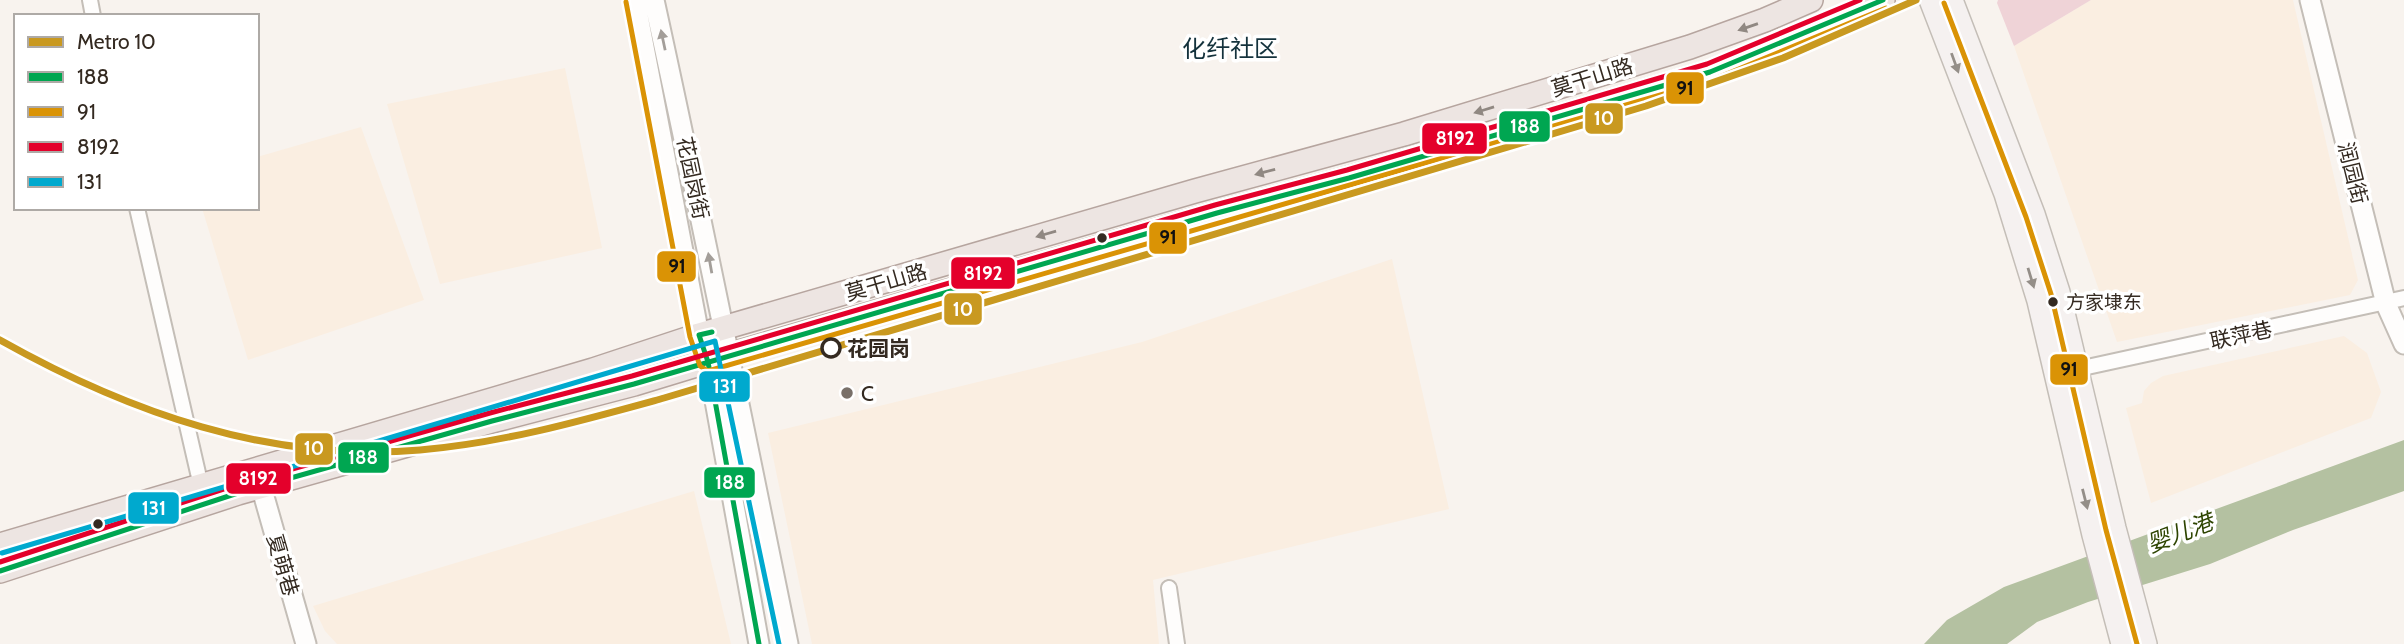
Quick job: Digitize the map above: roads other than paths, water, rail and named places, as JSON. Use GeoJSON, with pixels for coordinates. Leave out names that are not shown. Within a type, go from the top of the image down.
{"type":"FeatureCollection","features":[{"type":"Feature","properties":{"kind":"main road","name":"莫干山路"},"geometry":{"type":"LineString","coordinates":[[0,545],[593,370],[699,335],[1182,194],[1404,134],[1596,76],[1765,20],[1811,0]]}},
{"type":"Feature","properties":{"kind":"main road","name":"莫干山路"},"geometry":{"type":"LineString","coordinates":[[0,571],[261,486],[634,384],[1710,72],[1883,0]]}},
{"type":"Feature","properties":{"kind":"main road"},"geometry":{"type":"LineString","coordinates":[[1930,0],[1987,143],[2025,256],[2122,644]]}},
{"type":"Feature","properties":{"kind":"main road"},"geometry":{"type":"LineString","coordinates":[[1952,0],[2035,214],[2059,292],[2115,528],[2146,644]]}},
{"type":"Feature","properties":{"kind":"street","name":"花园岗街"},"geometry":{"type":"LineString","coordinates":[[635,0],[699,335],[718,358],[788,644]]}},
{"type":"Feature","properties":{"kind":"street","name":"花园岗街"},"geometry":{"type":"LineString","coordinates":[[654,0],[702,217],[722,330],[718,358],[759,644]]}},
{"type":"Feature","properties":{"kind":"street","name":"润园街"},"geometry":{"type":"LineString","coordinates":[[2311,0],[2395,301],[2404,344]]}},
{"type":"Feature","properties":{"kind":"street"},"geometry":{"type":"LineString","coordinates":[[137,210],[201,486]]}},
{"type":"Feature","properties":{"kind":"street","name":"联萍巷"},"geometry":{"type":"LineString","coordinates":[[2078,369],[2395,301]]}},
{"type":"Feature","properties":{"kind":"street","name":"夏萌巷"},"geometry":{"type":"LineString","coordinates":[[261,486],[306,644]]}},
{"type":"Feature","properties":{"kind":"street"},"geometry":{"type":"LineString","coordinates":[[1169,588],[1177,644]]}},
{"type":"Feature","properties":{"kind":"water","name":"婴儿港"},"geometry":{"type":"Polygon","coordinates":[[[2404,440],[2404,491],[2293,530],[2210,564],[2088,602],[2037,622],[2007,644],[1924,644],[1947,620],[2004,587],[2404,440]]]}},
{"type":"Feature","properties":{"kind":"metro line","name":"10"},"geometry":{"type":"LineString","coordinates":[[0,340],[49,366],[150,410],[255,440],[364,452],[420,450],[482,442],[543,430],[664,398],[1646,106],[1783,58],[1916,0]]}},
{"type":"Feature","properties":{"kind":"place","name":"方家埭东"},"geometry":{"type":"Point","coordinates":[2053,302]}},
{"type":"Feature","properties":{"kind":"place","name":"花园岗"},"geometry":{"type":"Point","coordinates":[831,348]}},
{"type":"Feature","properties":{"kind":"place","name":"C"},"geometry":{"type":"Point","coordinates":[847,393]}},
{"type":"Feature","properties":{"kind":"district","name":"化纤社区"},"geometry":{"type":"Point","coordinates":[1230,48]}}]}
